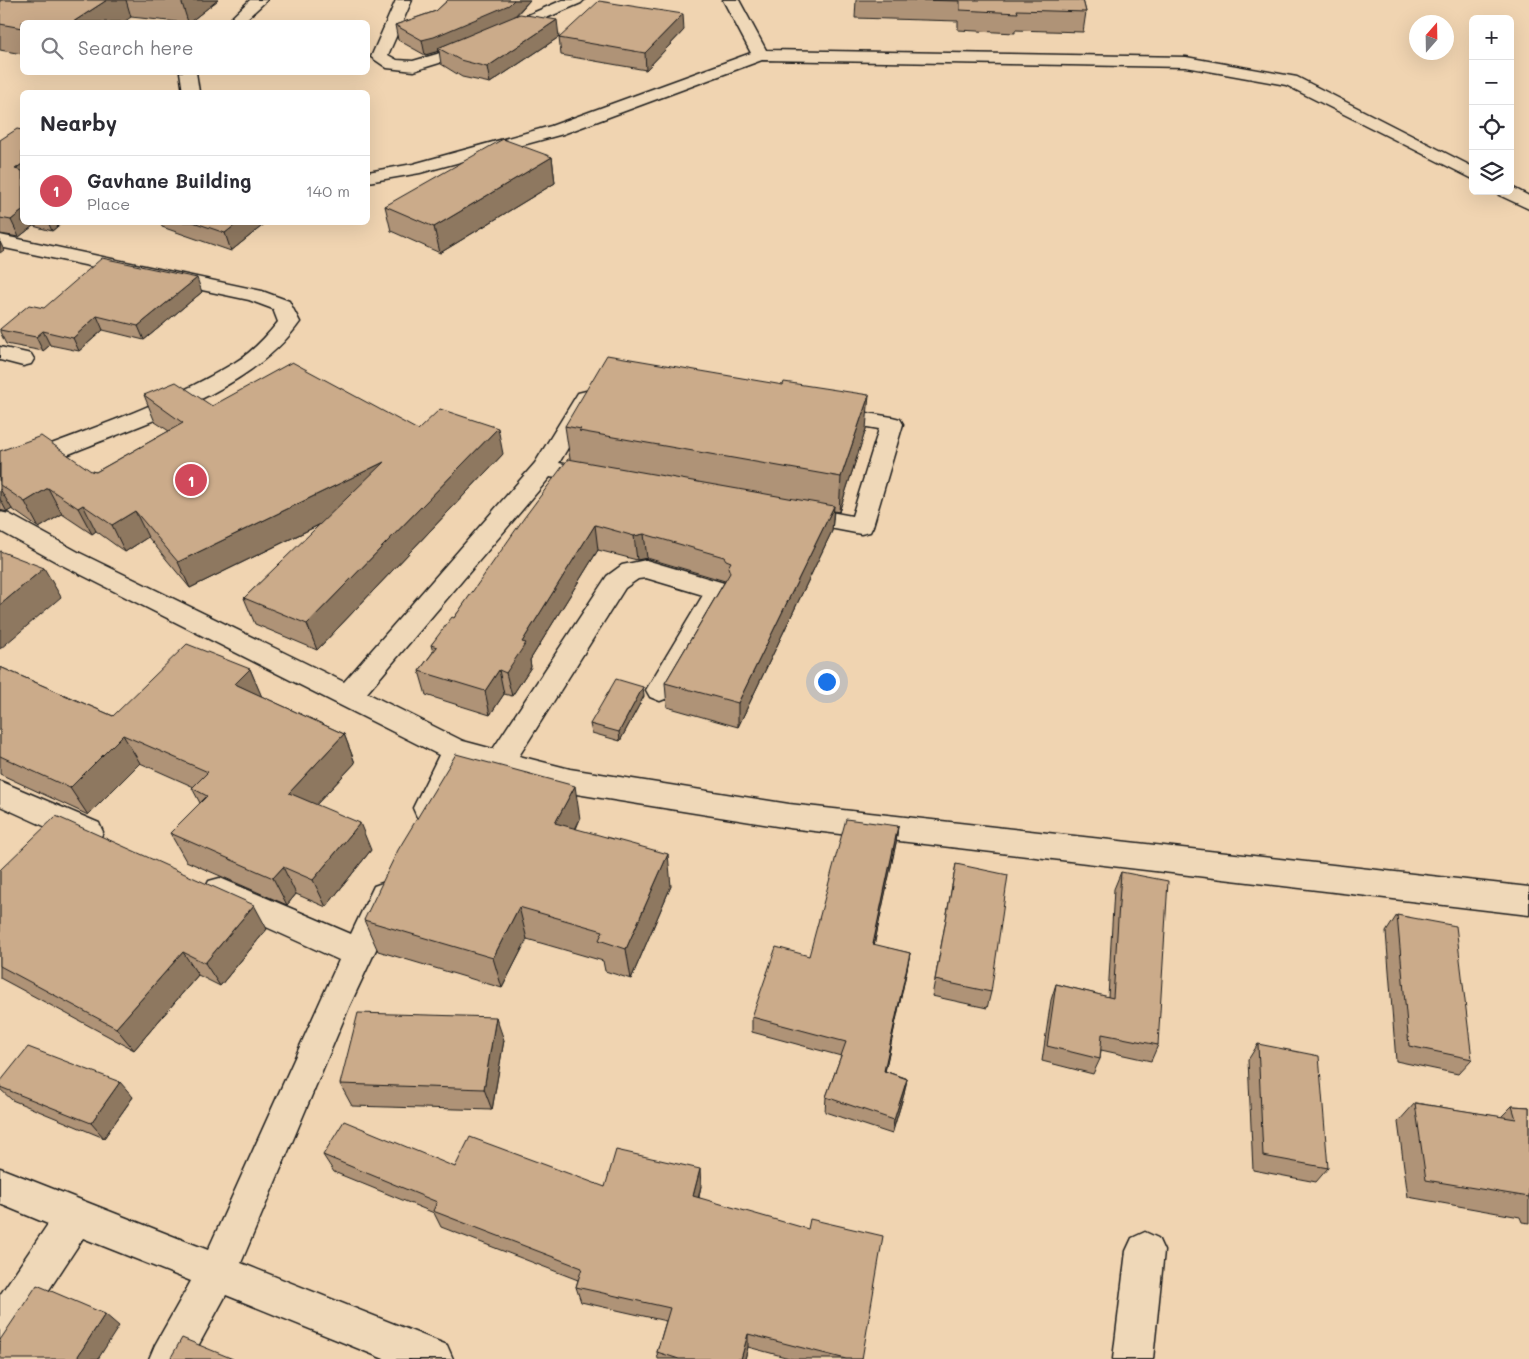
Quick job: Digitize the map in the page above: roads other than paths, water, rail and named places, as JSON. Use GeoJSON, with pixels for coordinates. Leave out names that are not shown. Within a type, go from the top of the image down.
{"type":"FeatureCollection","features":[{"type":"Feature","properties":{"kind":"street"},"geometry":{"type":"LineString","coordinates":[[236,20],[259,0]]}},
{"type":"Feature","properties":{"kind":"street"},"geometry":{"type":"LineString","coordinates":[[404,0],[379,57],[394,65],[414,66],[443,57],[576,0]]}},
{"type":"Feature","properties":{"kind":"street"},"geometry":{"type":"LineString","coordinates":[[731,0],[760,55]]}},
{"type":"Feature","properties":{"kind":"street"},"geometry":{"type":"LineString","coordinates":[[370,177],[414,169],[557,130],[760,55],[1186,62],[1291,81],[1469,172]]}},
{"type":"Feature","properties":{"kind":"street"},"geometry":{"type":"LineString","coordinates":[[188,75],[191,90]]}},
{"type":"Feature","properties":{"kind":"street"},"geometry":{"type":"LineString","coordinates":[[1514,195],[1529,203]]}},
{"type":"Feature","properties":{"kind":"street"},"geometry":{"type":"LineString","coordinates":[[0,241],[255,295],[282,305],[289,322],[271,344],[243,367],[160,410],[0,472]]}},
{"type":"Feature","properties":{"kind":"street"},"geometry":{"type":"LineString","coordinates":[[0,353],[23,359]]}},
{"type":"Feature","properties":{"kind":"street"},"geometry":{"type":"LineString","coordinates":[[348,696],[544,468],[590,391],[604,382]]}},
{"type":"Feature","properties":{"kind":"street"},"geometry":{"type":"LineString","coordinates":[[775,510],[862,526],[892,424],[804,411]]}},
{"type":"Feature","properties":{"kind":"street"},"geometry":{"type":"LineString","coordinates":[[544,468],[621,482]]}},
{"type":"Feature","properties":{"kind":"street"},"geometry":{"type":"LineString","coordinates":[[0,520],[71,559],[456,750],[570,781],[789,816],[1529,901]]}},
{"type":"Feature","properties":{"kind":"street"},"geometry":{"type":"LineString","coordinates":[[500,762],[616,582],[631,571],[646,569],[715,589],[716,596],[660,690]]}},
{"type":"Feature","properties":{"kind":"street"},"geometry":{"type":"LineString","coordinates":[[413,838],[456,750]]}},
{"type":"Feature","properties":{"kind":"street"},"geometry":{"type":"LineString","coordinates":[[0,793],[116,845]]}},
{"type":"Feature","properties":{"kind":"street"},"geometry":{"type":"LineString","coordinates":[[169,1359],[217,1273],[334,1004],[396,873]]}},
{"type":"Feature","properties":{"kind":"street"},"geometry":{"type":"LineString","coordinates":[[197,881],[358,953]]}},
{"type":"Feature","properties":{"kind":"street"},"geometry":{"type":"LineString","coordinates":[[0,1186],[428,1358]]}},
{"type":"Feature","properties":{"kind":"street"},"geometry":{"type":"LineString","coordinates":[[0,1329],[75,1216]]}},
{"type":"Feature","properties":{"kind":"street"},"geometry":{"type":"LineString","coordinates":[[1133,1359],[1145,1251]]}},
{"type":"Feature","properties":{"kind":"place","name":"Gavhane Building"},"geometry":{"type":"Point","coordinates":[191,480]}}]}
